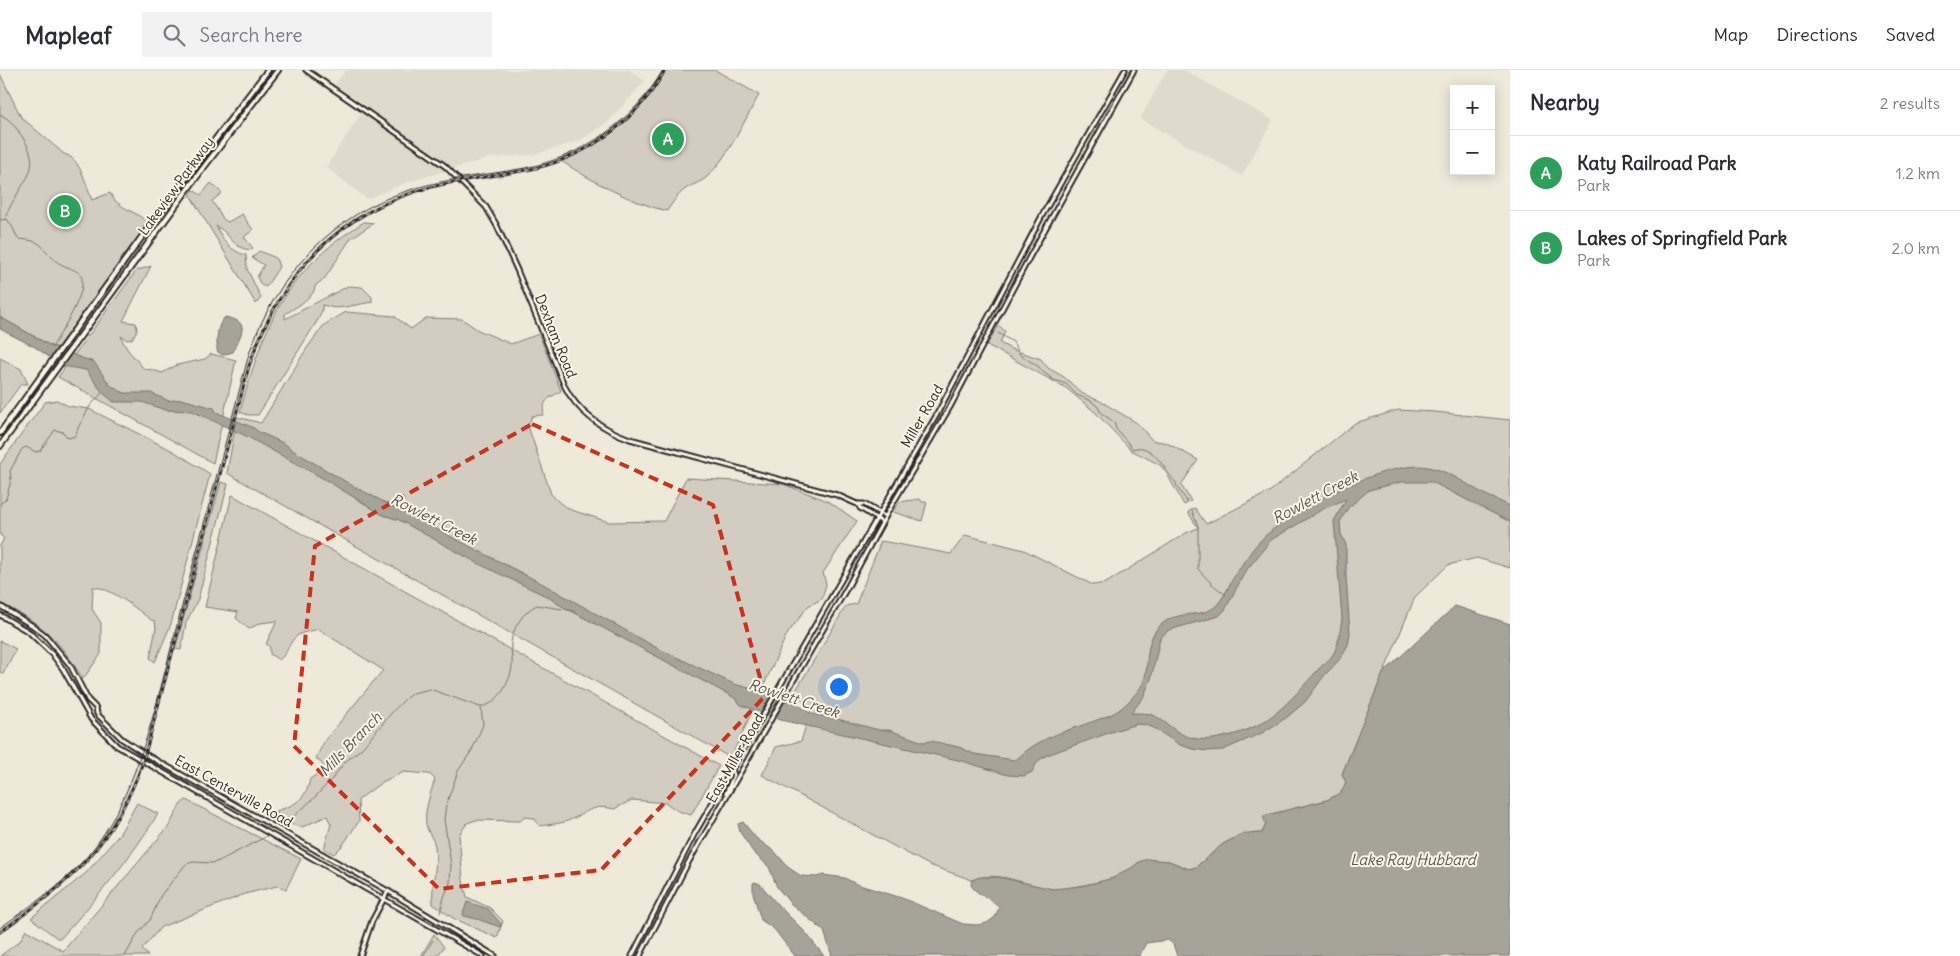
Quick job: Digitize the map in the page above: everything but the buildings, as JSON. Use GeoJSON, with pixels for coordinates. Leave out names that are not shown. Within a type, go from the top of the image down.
{"type":"FeatureCollection","features":[{"type":"Feature","properties":{"kind":"main road","name":"Lakeview Parkway"},"geometry":{"type":"LineString","coordinates":[[0,432],[195,166],[268,70]]}},
{"type":"Feature","properties":{"kind":"main road","name":"Lakeview Parkway"},"geometry":{"type":"LineString","coordinates":[[0,446],[201,171],[278,70]]}},
{"type":"Feature","properties":{"kind":"main road","name":"Dexham Road"},"geometry":{"type":"LineString","coordinates":[[306,70],[445,166],[486,207],[510,255],[565,387],[576,404],[592,420],[610,431],[630,439],[829,493],[857,504],[864,504],[885,516]]}},
{"type":"Feature","properties":{"kind":"main road","name":"Miller Road"},"geometry":{"type":"LineString","coordinates":[[732,769],[936,416],[1043,214],[1125,70]]}},
{"type":"Feature","properties":{"kind":"main road","name":"Miller Road"},"geometry":{"type":"LineString","coordinates":[[882,522],[950,407],[1104,121],[1134,70]]}},
{"type":"Feature","properties":{"kind":"main road"},"geometry":{"type":"LineString","coordinates":[[195,166],[201,171]]}},
{"type":"Feature","properties":{"kind":"main road"},"geometry":{"type":"LineString","coordinates":[[1008,282],[1015,285]]}},
{"type":"Feature","properties":{"kind":"main road"},"geometry":{"type":"LineString","coordinates":[[994,308],[1001,311]]}},
{"type":"Feature","properties":{"kind":"main road","name":"Dexham Road"},"geometry":{"type":"LineString","coordinates":[[857,504],[882,522]]}},
{"type":"Feature","properties":{"kind":"main road","name":"East Miller Road"},"geometry":{"type":"LineString","coordinates":[[640,956],[709,826],[848,586],[882,522]]}},
{"type":"Feature","properties":{"kind":"main road","name":"East Centerville Road"},"geometry":{"type":"LineString","coordinates":[[0,606],[33,626],[59,650],[70,665],[88,700],[96,708],[97,714],[115,733],[130,745],[388,891],[495,956]]}},
{"type":"Feature","properties":{"kind":"main road","name":"East Centerville Road"},"geometry":{"type":"LineString","coordinates":[[0,615],[29,632],[52,654],[63,669],[91,719],[111,740],[125,751],[295,846],[483,956]]}},
{"type":"Feature","properties":{"kind":"main road"},"geometry":{"type":"LineString","coordinates":[[111,740],[115,733]]}},
{"type":"Feature","properties":{"kind":"main road"},"geometry":{"type":"LineString","coordinates":[[726,796],[726,790],[734,775],[732,769]]}},
{"type":"Feature","properties":{"kind":"main road","name":"East Miller Road"},"geometry":{"type":"LineString","coordinates":[[632,956],[701,822],[732,769]]}},
{"type":"Feature","properties":{"kind":"main road"},"geometry":{"type":"LineString","coordinates":[[175,780],[178,773]]}},
{"type":"Feature","properties":{"kind":"main road"},"geometry":{"type":"LineString","coordinates":[[228,809],[231,803]]}},
{"type":"Feature","properties":{"kind":"main road"},"geometry":{"type":"LineString","coordinates":[[701,822],[709,826]]}},
{"type":"Feature","properties":{"kind":"main road"},"geometry":{"type":"LineString","coordinates":[[360,956],[372,921],[388,891]]}},
{"type":"Feature","properties":{"kind":"highlighted area"},"geometry":{"type":"Polygon","coordinates":[[[532,424],[713,505],[765,696],[601,870],[439,889],[294,746],[315,546],[532,424]]]}},
{"type":"Feature","properties":{"kind":"shaded area"},"geometry":{"type":"Polygon","coordinates":[[[346,70],[629,70],[645,81],[608,122],[579,141],[532,155],[489,158],[405,183],[367,199],[326,167],[366,106],[335,84],[346,70]]]}},
{"type":"Feature","properties":{"kind":"shaded area"},"geometry":{"type":"Polygon","coordinates":[[[666,70],[715,70],[759,95],[736,138],[715,169],[705,179],[681,193],[667,211],[639,202],[612,190],[561,161],[592,145],[635,113],[647,99],[666,70]]]}},
{"type":"Feature","properties":{"kind":"shaded area"},"geometry":{"type":"Polygon","coordinates":[[[1167,70],[1184,70],[1273,120],[1242,176],[1140,119],[1167,70]]]}},
{"type":"Feature","properties":{"kind":"shaded area"},"geometry":{"type":"Polygon","coordinates":[[[0,74],[21,117],[64,154],[75,161],[82,173],[92,200],[110,193],[113,199],[147,223],[147,226],[57,348],[0,317],[0,74]]]}},
{"type":"Feature","properties":{"kind":"shaded area"},"geometry":{"type":"Polygon","coordinates":[[[211,183],[222,193],[212,201],[224,220],[228,222],[242,214],[253,230],[244,237],[253,248],[250,250],[239,246],[216,226],[228,244],[236,251],[246,255],[247,269],[261,298],[256,304],[190,195],[193,190],[201,195],[211,183]]]}},
{"type":"Feature","properties":{"kind":"shaded area"},"geometry":{"type":"Polygon","coordinates":[[[364,222],[374,223],[351,238],[325,278],[316,285],[313,293],[301,304],[285,314],[285,319],[348,286],[362,287],[372,297],[372,302],[335,308],[322,305],[319,318],[258,415],[248,415],[240,412],[258,353],[281,303],[296,281],[314,261],[337,241],[364,222]]]}},
{"type":"Feature","properties":{"kind":"shaded area"},"geometry":{"type":"Polygon","coordinates":[[[259,251],[276,258],[279,267],[266,287],[261,285],[257,277],[264,265],[252,258],[259,251]]]}},
{"type":"Feature","properties":{"kind":"shaded area"},"geometry":{"type":"Polygon","coordinates":[[[151,266],[123,321],[136,323],[137,330],[132,339],[127,340],[121,336],[127,349],[144,369],[162,373],[177,365],[205,359],[211,354],[236,360],[213,463],[58,377],[136,271],[151,266]]]}},
{"type":"Feature","properties":{"kind":"shaded area"},"geometry":{"type":"Polygon","coordinates":[[[346,312],[394,316],[411,329],[426,318],[462,319],[478,330],[511,344],[539,334],[561,391],[547,400],[544,405],[543,415],[532,416],[528,426],[551,494],[571,510],[609,522],[664,521],[686,478],[783,484],[828,501],[857,521],[823,573],[826,584],[822,599],[808,606],[786,636],[731,758],[227,473],[237,417],[261,423],[307,348],[324,325],[346,312]]]}},
{"type":"Feature","properties":{"kind":"shaded area"},"geometry":{"type":"Polygon","coordinates":[[[998,325],[1005,331],[1000,343],[1011,349],[1041,359],[1048,368],[1064,377],[1083,394],[1100,401],[1137,423],[1152,440],[1167,443],[1198,460],[1181,485],[1191,501],[1184,505],[1166,472],[1160,465],[1131,450],[1095,412],[1066,388],[987,345],[998,325]]]}},
{"type":"Feature","properties":{"kind":"shaded area"},"geometry":{"type":"Polygon","coordinates":[[[0,358],[21,369],[28,384],[21,384],[0,413],[0,358]]]}},
{"type":"Feature","properties":{"kind":"shaded area"},"geometry":{"type":"Polygon","coordinates":[[[57,400],[68,406],[89,409],[173,451],[210,474],[171,624],[155,662],[150,658],[156,628],[155,621],[115,595],[93,587],[92,609],[101,623],[101,654],[83,679],[66,653],[39,625],[0,603],[0,546],[4,538],[0,535],[0,464],[45,402],[57,400]]]}},
{"type":"Feature","properties":{"kind":"shaded area"},"geometry":{"type":"Polygon","coordinates":[[[1398,410],[1510,420],[1510,568],[1477,558],[1448,565],[1415,597],[1342,774],[1346,782],[1341,793],[1327,800],[1264,816],[1266,824],[1262,833],[1242,834],[1223,844],[1196,867],[1189,869],[1169,861],[1139,862],[1108,880],[1052,889],[1002,877],[982,877],[972,880],[929,865],[762,775],[776,747],[801,741],[811,710],[795,692],[846,606],[856,604],[881,541],[951,554],[965,535],[1024,550],[1093,585],[1106,583],[1186,533],[1198,528],[1188,512],[1195,508],[1206,524],[1269,492],[1355,423],[1398,410]]]}},
{"type":"Feature","properties":{"kind":"shaded area"},"geometry":{"type":"Polygon","coordinates":[[[221,482],[228,484],[198,599],[186,623],[181,650],[175,649],[221,482]]]}},
{"type":"Feature","properties":{"kind":"shaded area"},"geometry":{"type":"Polygon","coordinates":[[[232,495],[719,766],[691,815],[678,811],[666,803],[632,800],[614,809],[596,808],[565,822],[540,826],[534,818],[525,817],[520,821],[476,820],[467,823],[459,835],[463,880],[467,897],[490,908],[503,921],[497,938],[453,918],[433,904],[436,853],[427,828],[426,816],[435,779],[429,774],[404,772],[382,782],[358,800],[359,821],[342,846],[334,854],[324,849],[331,824],[327,816],[302,827],[281,822],[276,811],[299,801],[306,792],[310,779],[326,768],[316,758],[325,740],[383,670],[318,629],[298,635],[279,660],[270,654],[270,647],[266,644],[277,621],[260,623],[249,629],[236,618],[238,612],[205,607],[232,495]]]}},
{"type":"Feature","properties":{"kind":"shaded area"},"geometry":{"type":"Polygon","coordinates":[[[920,499],[922,502],[927,502],[922,521],[893,512],[899,502],[920,499]]]}},
{"type":"Feature","properties":{"kind":"shaded area"},"geometry":{"type":"Polygon","coordinates":[[[0,641],[16,649],[3,674],[0,672],[0,641]]]}},
{"type":"Feature","properties":{"kind":"shaded area"},"geometry":{"type":"Polygon","coordinates":[[[186,800],[301,859],[286,889],[277,886],[245,894],[161,927],[142,949],[148,956],[0,956],[20,941],[26,930],[63,951],[169,826],[180,805],[186,800]]]}},
{"type":"Feature","properties":{"kind":"shaded area"},"geometry":{"type":"Polygon","coordinates":[[[137,803],[158,814],[112,878],[61,938],[57,938],[31,918],[86,873],[119,835],[137,803]]]}},
{"type":"Feature","properties":{"kind":"shaded area"},"geometry":{"type":"Polygon","coordinates":[[[434,934],[444,947],[437,956],[421,956],[434,934]]]}},
{"type":"Feature","properties":{"kind":"water"},"geometry":{"type":"Polygon","coordinates":[[[0,317],[51,346],[94,362],[110,385],[125,393],[151,393],[169,401],[181,399],[214,408],[216,412],[285,444],[353,486],[543,584],[657,648],[734,684],[792,700],[815,715],[879,730],[889,730],[923,742],[931,741],[959,747],[974,754],[1014,760],[1044,740],[1105,717],[1121,708],[1136,694],[1144,681],[1150,642],[1156,630],[1163,623],[1171,618],[1211,610],[1223,597],[1244,561],[1259,542],[1292,516],[1339,490],[1388,471],[1410,467],[1428,467],[1451,475],[1510,506],[1510,522],[1432,482],[1401,482],[1369,490],[1348,508],[1340,522],[1341,534],[1346,545],[1350,634],[1348,645],[1339,660],[1324,676],[1305,702],[1286,718],[1262,733],[1223,750],[1207,751],[1180,745],[1154,728],[1137,724],[1047,755],[1038,761],[1032,772],[1024,776],[1008,775],[962,761],[781,720],[741,705],[733,697],[548,597],[481,565],[399,520],[383,515],[324,479],[246,436],[192,411],[165,410],[142,402],[114,402],[103,393],[86,370],[62,366],[35,347],[0,329],[0,317]],[[1346,499],[1323,509],[1271,540],[1245,572],[1225,610],[1219,616],[1169,630],[1160,638],[1151,679],[1143,698],[1131,713],[1150,714],[1181,734],[1197,739],[1210,739],[1242,732],[1255,726],[1266,720],[1287,703],[1330,658],[1338,643],[1342,619],[1334,521],[1346,499]]]}},
{"type":"Feature","properties":{"kind":"water"},"geometry":{"type":"Polygon","coordinates":[[[225,317],[239,322],[242,325],[242,329],[233,352],[222,355],[217,351],[217,337],[220,324],[225,317]]]}},
{"type":"Feature","properties":{"kind":"water","name":"Lake Ray Hubbard"},"geometry":{"type":"Polygon","coordinates":[[[1455,606],[1510,624],[1510,956],[1177,956],[1173,944],[1168,940],[1146,943],[1139,956],[832,956],[824,931],[790,903],[777,887],[769,867],[753,852],[740,832],[738,824],[743,822],[756,838],[775,852],[789,868],[801,876],[817,877],[823,875],[845,878],[856,884],[902,898],[963,924],[977,925],[987,923],[995,917],[999,908],[993,901],[977,892],[971,885],[972,880],[980,877],[998,877],[1053,889],[1081,886],[1114,878],[1147,859],[1169,861],[1189,869],[1196,867],[1223,844],[1242,834],[1262,833],[1266,824],[1263,816],[1327,800],[1341,793],[1346,782],[1342,774],[1383,673],[1455,606]]]}},
{"type":"Feature","properties":{"kind":"water"},"geometry":{"type":"Polygon","coordinates":[[[753,883],[760,884],[805,932],[824,956],[795,956],[774,929],[761,920],[753,893],[753,883]]]}},
{"type":"Feature","properties":{"kind":"water"},"geometry":{"type":"Polygon","coordinates":[[[467,902],[488,909],[501,924],[500,927],[464,916],[467,902]]]}},
{"type":"Feature","properties":{"kind":"waterway"},"geometry":{"type":"LineString","coordinates":[[0,114],[11,122],[24,139],[32,162],[30,172],[5,218]]}},
{"type":"Feature","properties":{"kind":"waterway"},"geometry":{"type":"LineString","coordinates":[[0,220],[7,219],[18,239],[37,243],[56,261],[80,274],[82,281],[78,300],[52,348]]}},
{"type":"Feature","properties":{"kind":"waterway"},"geometry":{"type":"LineString","coordinates":[[998,333],[1013,342],[1020,355],[1038,366],[1054,380],[1066,384],[1077,395],[1091,401],[1098,407],[1101,413],[1114,422],[1116,429],[1133,449],[1146,449],[1158,458],[1187,502]]}},
{"type":"Feature","properties":{"kind":"waterway"},"geometry":{"type":"LineString","coordinates":[[0,504],[6,499],[11,480],[10,471],[22,449],[26,447],[36,452],[40,451],[55,430],[63,432],[68,438],[75,436],[90,406],[102,393]]}},
{"type":"Feature","properties":{"kind":"waterway"},"geometry":{"type":"LineString","coordinates":[[1192,511],[1198,526],[1198,569],[1226,595]]}},
{"type":"Feature","properties":{"kind":"waterway","name":"Mills Branch"},"geometry":{"type":"LineString","coordinates":[[281,828],[314,798],[344,763],[362,748],[406,698],[413,693],[430,689],[480,707],[486,706],[497,698],[509,679],[512,666],[512,636],[524,615],[537,605],[574,611]]}},
{"type":"Feature","properties":{"kind":"waterway"},"geometry":{"type":"LineString","coordinates":[[440,913],[450,883],[451,865],[444,819],[446,805],[458,771],[472,750],[483,725],[481,708]]}},
{"type":"Feature","properties":{"kind":"waterway","name":"Mills Branch"},"geometry":{"type":"LineString","coordinates":[[125,956],[138,933],[150,920],[161,895],[186,864],[219,861],[269,835]]}},
{"type":"Feature","properties":{"kind":"waterway"},"geometry":{"type":"LineString","coordinates":[[423,956],[433,940]]}},
{"type":"Feature","properties":{"kind":"tram line"},"geometry":{"type":"LineString","coordinates":[[0,928],[52,890],[87,857],[112,820],[125,794],[137,767],[155,709],[249,354],[260,325],[274,299],[291,274],[311,251],[333,231],[357,214],[384,200],[427,185],[546,163],[586,146],[622,121],[651,88],[663,70]]}},
{"type":"Feature","properties":{"kind":"railway"},"geometry":{"type":"LineString","coordinates":[[0,932],[49,895],[87,860],[103,840],[131,792],[143,762],[249,366],[261,336],[291,282],[310,258],[332,237],[356,219],[384,204],[429,188],[536,168],[556,162],[593,144],[627,119],[654,88],[665,70]]}},
{"type":"Feature","properties":{"kind":"place","name":"Katy Railroad Park"},"geometry":{"type":"Point","coordinates":[668,139]}},
{"type":"Feature","properties":{"kind":"place","name":"Lakes of Springfield Park"},"geometry":{"type":"Point","coordinates":[65,211]}},
{"type":"Feature","properties":{"kind":"water label","name":"Rowlett Creek"},"geometry":{"type":"Point","coordinates":[1315,497]}},
{"type":"Feature","properties":{"kind":"water label","name":"Rowlett Creek"},"geometry":{"type":"Point","coordinates":[434,519]}},
{"type":"Feature","properties":{"kind":"water label","name":"Rowlett Creek"},"geometry":{"type":"Point","coordinates":[794,698]}}]}
